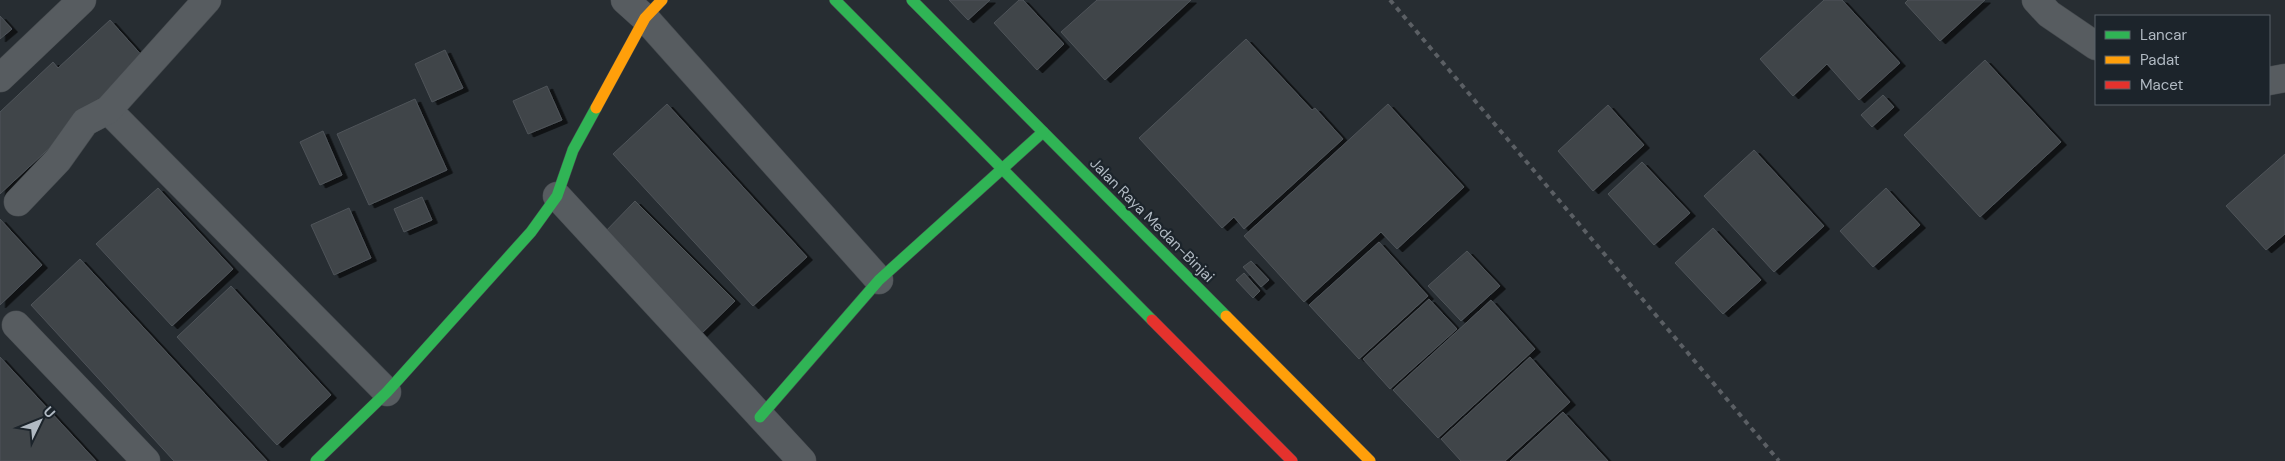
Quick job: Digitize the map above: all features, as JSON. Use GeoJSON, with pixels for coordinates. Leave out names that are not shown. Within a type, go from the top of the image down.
{"type":"FeatureCollection","features":[{"type":"Feature","properties":{"kind":"main road"},"geometry":{"type":"LineString","coordinates":[[835,0],[1292,461]]}},
{"type":"Feature","properties":{"kind":"main road","name":"Jalan Raya Medan-Binjai"},"geometry":{"type":"LineString","coordinates":[[912,0],[1370,461]]}},
{"type":"Feature","properties":{"kind":"main road"},"geometry":{"type":"LineString","coordinates":[[316,461],[387,392],[531,232],[557,196],[573,150],[654,9]]}},
{"type":"Feature","properties":{"kind":"main road"},"geometry":{"type":"LineString","coordinates":[[760,417],[879,280],[1043,132]]}},
{"type":"Feature","properties":{"kind":"street"},"geometry":{"type":"LineString","coordinates":[[0,78],[82,0]]}},
{"type":"Feature","properties":{"kind":"street"},"geometry":{"type":"LineString","coordinates":[[18,202],[58,160],[85,122],[108,110],[207,0]]}},
{"type":"Feature","properties":{"kind":"street"},"geometry":{"type":"LineString","coordinates":[[625,0],[654,9],[879,280]]}},
{"type":"Feature","properties":{"kind":"street"},"geometry":{"type":"LineString","coordinates":[[2036,0],[2049,14],[2095,45]]}},
{"type":"Feature","properties":{"kind":"street"},"geometry":{"type":"LineString","coordinates":[[2270,80],[2285,78]]}},
{"type":"Feature","properties":{"kind":"street"},"geometry":{"type":"LineString","coordinates":[[108,110],[387,392]]}},
{"type":"Feature","properties":{"kind":"street"},"geometry":{"type":"LineString","coordinates":[[557,196],[802,461]]}},
{"type":"Feature","properties":{"kind":"street"},"geometry":{"type":"LineString","coordinates":[[16,325],[146,461]]}},
{"type":"Feature","properties":{"kind":"building"},"geometry":{"type":"Polygon","coordinates":[[[949,0],[990,0],[968,20],[949,0]]]}},
{"type":"Feature","properties":{"kind":"building"},"geometry":{"type":"Polygon","coordinates":[[[1019,0],[1023,0],[1064,44],[1037,70],[994,23],[1019,0]]]}},
{"type":"Feature","properties":{"kind":"building"},"geometry":{"type":"Polygon","coordinates":[[[1097,0],[1191,0],[1105,80],[1061,32],[1097,0]]]}},
{"type":"Feature","properties":{"kind":"building"},"geometry":{"type":"Polygon","coordinates":[[[1824,0],[1842,0],[1900,63],[1859,100],[1827,64],[1793,96],[1760,59],[1824,0]]]}},
{"type":"Feature","properties":{"kind":"building"},"geometry":{"type":"Polygon","coordinates":[[[1908,0],[1985,0],[1940,41],[1905,3],[1908,0]]]}},
{"type":"Feature","properties":{"kind":"building"},"geometry":{"type":"Polygon","coordinates":[[[0,16],[12,29],[0,39],[0,16]]]}},
{"type":"Feature","properties":{"kind":"building"},"geometry":{"type":"Polygon","coordinates":[[[110,20],[145,59],[0,194],[0,112],[53,62],[58,68],[110,20]]]}},
{"type":"Feature","properties":{"kind":"building"},"geometry":{"type":"Polygon","coordinates":[[[1246,39],[1312,110],[1315,108],[1343,139],[1244,229],[1234,217],[1222,228],[1139,138],[1246,39]]]}},
{"type":"Feature","properties":{"kind":"building"},"geometry":{"type":"Polygon","coordinates":[[[445,50],[463,88],[432,102],[415,64],[445,50]]]}},
{"type":"Feature","properties":{"kind":"building"},"geometry":{"type":"Polygon","coordinates":[[[1985,60],[2061,142],[1980,217],[1904,135],[1985,60]]]}},
{"type":"Feature","properties":{"kind":"building"},"geometry":{"type":"Polygon","coordinates":[[[547,86],[562,120],[528,134],[513,101],[547,86]]]}},
{"type":"Feature","properties":{"kind":"building"},"geometry":{"type":"Polygon","coordinates":[[[1883,95],[1894,107],[1872,127],[1861,115],[1883,95]]]}},
{"type":"Feature","properties":{"kind":"building"},"geometry":{"type":"Polygon","coordinates":[[[415,99],[447,170],[369,205],[337,134],[415,99]]]}},
{"type":"Feature","properties":{"kind":"building"},"geometry":{"type":"Polygon","coordinates":[[[667,104],[807,257],[753,306],[613,154],[667,104]]]}},
{"type":"Feature","properties":{"kind":"building"},"geometry":{"type":"Polygon","coordinates":[[[1388,104],[1464,187],[1397,249],[1381,232],[1304,302],[1244,236],[1388,104]]]}},
{"type":"Feature","properties":{"kind":"building"},"geometry":{"type":"Polygon","coordinates":[[[1608,105],[1644,145],[1593,191],[1558,151],[1608,105]]]}},
{"type":"Feature","properties":{"kind":"building"},"geometry":{"type":"Polygon","coordinates":[[[323,131],[342,175],[320,185],[300,142],[323,131]]]}},
{"type":"Feature","properties":{"kind":"building"},"geometry":{"type":"Polygon","coordinates":[[[1754,150],[1824,226],[1774,272],[1704,196],[1754,150]]]}},
{"type":"Feature","properties":{"kind":"building"},"geometry":{"type":"Polygon","coordinates":[[[2285,154],[2285,234],[2266,250],[2226,206],[2285,154]]]}},
{"type":"Feature","properties":{"kind":"building"},"geometry":{"type":"Polygon","coordinates":[[[1642,162],[1690,213],[1654,245],[1608,194],[1642,162]]]}},
{"type":"Feature","properties":{"kind":"building"},"geometry":{"type":"Polygon","coordinates":[[[158,188],[233,269],[172,326],[96,244],[158,188]]]}},
{"type":"Feature","properties":{"kind":"building"},"geometry":{"type":"Polygon","coordinates":[[[1886,188],[1920,225],[1873,267],[1840,231],[1886,188]]]}},
{"type":"Feature","properties":{"kind":"building"},"geometry":{"type":"Polygon","coordinates":[[[422,197],[432,220],[404,232],[394,209],[422,197]]]}},
{"type":"Feature","properties":{"kind":"building"},"geometry":{"type":"Polygon","coordinates":[[[635,201],[735,301],[701,334],[602,235],[635,201]]]}},
{"type":"Feature","properties":{"kind":"building"},"geometry":{"type":"Polygon","coordinates":[[[349,208],[371,258],[334,275],[311,225],[349,208]]]}},
{"type":"Feature","properties":{"kind":"building"},"geometry":{"type":"Polygon","coordinates":[[[0,219],[42,265],[0,305],[0,219]]]}},
{"type":"Feature","properties":{"kind":"building"},"geometry":{"type":"Polygon","coordinates":[[[1713,228],[1761,280],[1723,314],[1675,263],[1713,228]]]}},
{"type":"Feature","properties":{"kind":"building"},"geometry":{"type":"Polygon","coordinates":[[[1379,242],[1428,296],[1359,359],[1309,305],[1379,242]]]}},
{"type":"Feature","properties":{"kind":"building"},"geometry":{"type":"Polygon","coordinates":[[[1467,251],[1500,286],[1461,321],[1428,286],[1467,251]]]}},
{"type":"Feature","properties":{"kind":"building"},"geometry":{"type":"Polygon","coordinates":[[[80,259],[267,461],[174,461],[31,305],[80,259]]]}},
{"type":"Feature","properties":{"kind":"building"},"geometry":{"type":"Polygon","coordinates":[[[1251,261],[1269,280],[1261,287],[1243,267],[1251,261]]]}},
{"type":"Feature","properties":{"kind":"building"},"geometry":{"type":"Polygon","coordinates":[[[1244,273],[1260,291],[1253,298],[1236,280],[1244,273]]]}},
{"type":"Feature","properties":{"kind":"building"},"geometry":{"type":"Polygon","coordinates":[[[231,286],[331,395],[277,445],[177,337],[231,286]]]}},
{"type":"Feature","properties":{"kind":"building"},"geometry":{"type":"Polygon","coordinates":[[[1429,299],[1457,329],[1390,389],[1363,359],[1429,299]]]}},
{"type":"Feature","properties":{"kind":"building"},"geometry":{"type":"Polygon","coordinates":[[[1491,300],[1535,349],[1438,438],[1393,390],[1491,300]]]}},
{"type":"Feature","properties":{"kind":"building"},"geometry":{"type":"Polygon","coordinates":[[[0,357],[96,461],[0,461],[0,357]]]}},
{"type":"Feature","properties":{"kind":"building"},"geometry":{"type":"Polygon","coordinates":[[[1530,357],[1570,402],[1505,461],[1461,461],[1441,439],[1530,357]]]}},
{"type":"Feature","properties":{"kind":"building"},"geometry":{"type":"Polygon","coordinates":[[[1563,412],[1608,461],[1510,461],[1563,412]]]}},
{"type":"Feature","properties":{"kind":"railway"},"geometry":{"type":"LineString","coordinates":[[1390,0],[1779,461]]}},
{"type":"Feature","properties":{"kind":"traffic: fast"},"geometry":{"type":"LineString","coordinates":[[835,0],[1152,320]]}},
{"type":"Feature","properties":{"kind":"traffic: fast"},"geometry":{"type":"LineString","coordinates":[[912,0],[1226,316]]}},
{"type":"Feature","properties":{"kind":"traffic: fast"},"geometry":{"type":"LineString","coordinates":[[316,461],[387,392],[531,232],[557,196],[573,150],[596,108]]}},
{"type":"Feature","properties":{"kind":"traffic: fast"},"geometry":{"type":"LineString","coordinates":[[760,417],[879,280],[1043,132]]}},
{"type":"Feature","properties":{"kind":"traffic: slow"},"geometry":{"type":"LineString","coordinates":[[596,108],[645,18],[662,0]]}},
{"type":"Feature","properties":{"kind":"traffic: slow"},"geometry":{"type":"LineString","coordinates":[[1226,316],[1370,461]]}},
{"type":"Feature","properties":{"kind":"traffic: jam"},"geometry":{"type":"LineString","coordinates":[[1152,320],[1292,461]]}}]}
